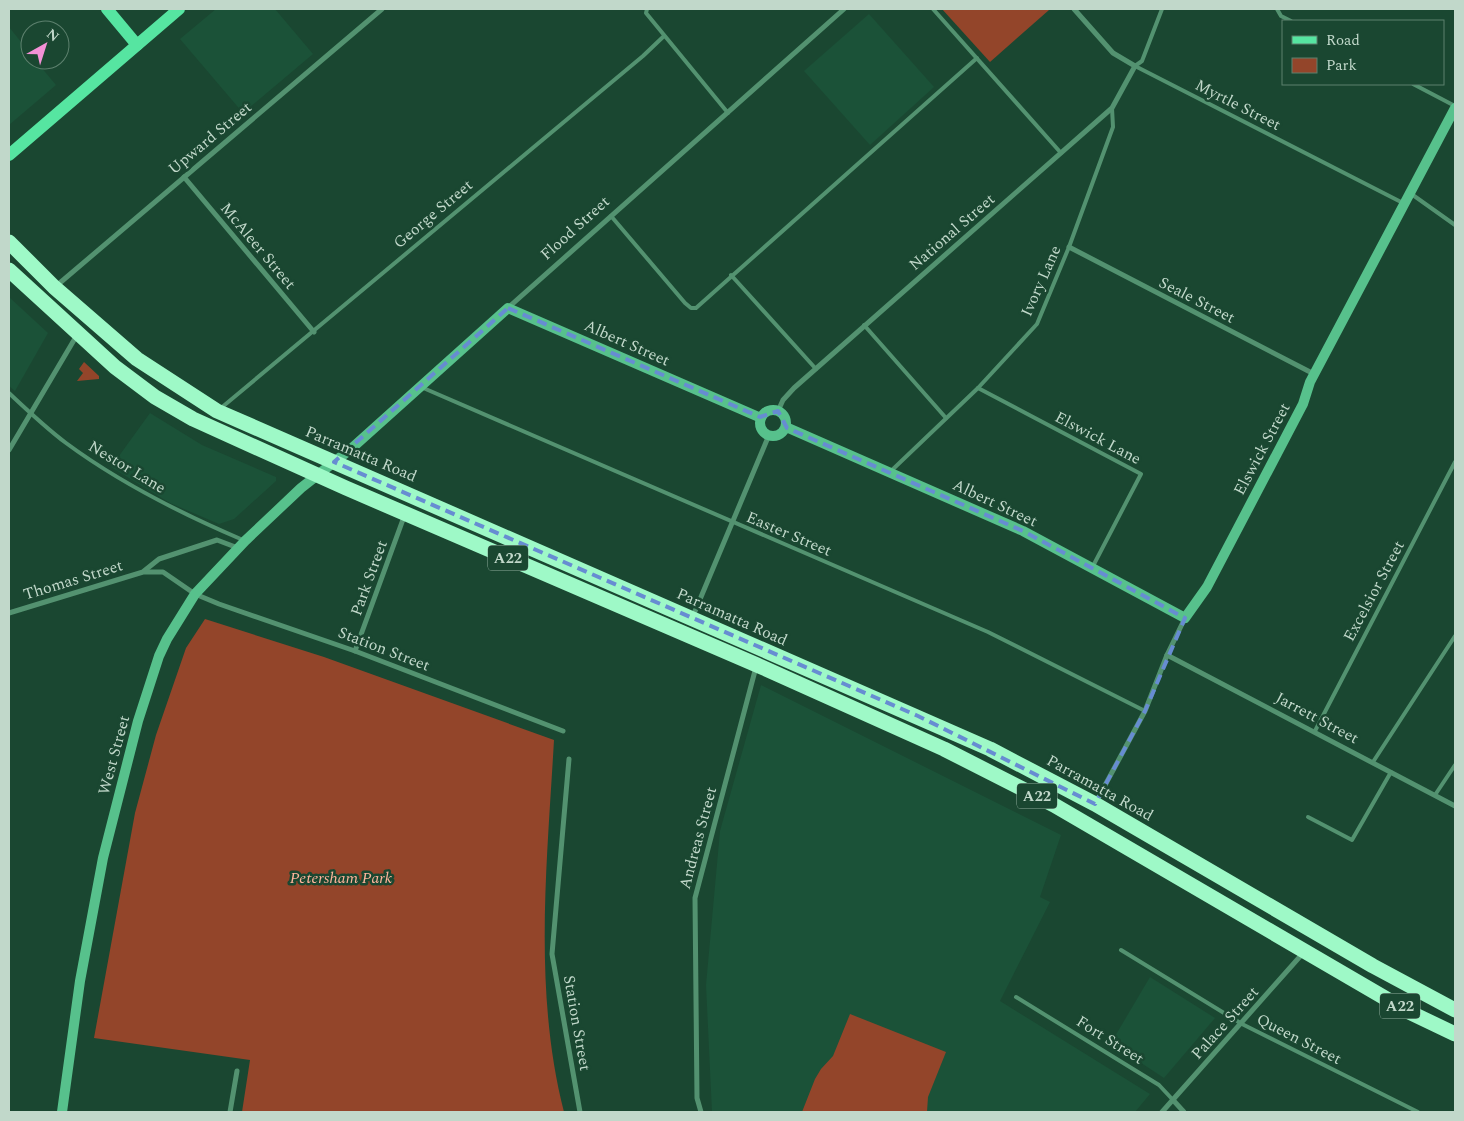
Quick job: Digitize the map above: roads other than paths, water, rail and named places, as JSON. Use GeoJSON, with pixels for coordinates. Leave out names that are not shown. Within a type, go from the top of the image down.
{"type":"FeatureCollection","features":[{"type":"Feature","properties":{"kind":"highway","name":"Parramatta Road"},"geometry":{"type":"LineString","coordinates":[[9,242],[54,287],[137,359],[217,411],[326,468],[405,514],[757,664],[944,749],[1054,804],[1409,1012],[1455,1034]]}},
{"type":"Feature","properties":{"kind":"highway","name":"Parramatta Road"},"geometry":{"type":"LineString","coordinates":[[9,270],[77,334],[155,397],[192,419],[326,468],[692,619],[990,749],[1095,804],[1381,970],[1455,1010]]}},
{"type":"Feature","properties":{"kind":"main road"},"geometry":{"type":"LineString","coordinates":[[107,9],[137,45]]}},
{"type":"Feature","properties":{"kind":"main road"},"geometry":{"type":"LineString","coordinates":[[9,155],[180,9]]}},
{"type":"Feature","properties":{"kind":"main road"},"geometry":{"type":"LineString","coordinates":[[9,146],[22,142]]}},
{"type":"Feature","properties":{"kind":"street","name":"Upward Street"},"geometry":{"type":"LineString","coordinates":[[54,287],[382,9]]}},
{"type":"Feature","properties":{"kind":"street","name":"Flood Street"},"geometry":{"type":"LineString","coordinates":[[326,468],[844,9]]}},
{"type":"Feature","properties":{"kind":"street","name":"Myrtle Street"},"geometry":{"type":"LineString","coordinates":[[1074,9],[1113,53],[1135,66]]}},
{"type":"Feature","properties":{"kind":"street","name":"National Street"},"geometry":{"type":"LineString","coordinates":[[778,411],[783,400],[864,325],[1112,108],[1135,66]]}},
{"type":"Feature","properties":{"kind":"street","name":"Elswick Street"},"geometry":{"type":"LineString","coordinates":[[1095,804],[1145,711],[1167,655],[1185,618],[1207,587],[1303,404],[1314,374],[1455,107]]}},
{"type":"Feature","properties":{"kind":"street","name":"McAleer Street"},"geometry":{"type":"LineString","coordinates":[[184,176],[314,332]]}},
{"type":"Feature","properties":{"kind":"street","name":"Seale Street"},"geometry":{"type":"LineString","coordinates":[[1069,247],[1314,374]]}},
{"type":"Feature","properties":{"kind":"street","name":"Albert Street"},"geometry":{"type":"LineString","coordinates":[[508,308],[762,418]]}},
{"type":"Feature","properties":{"kind":"street"},"geometry":{"type":"LineString","coordinates":[[9,450],[77,334]]}},
{"type":"Feature","properties":{"kind":"street"},"geometry":{"type":"LineString","coordinates":[[768,411],[778,411],[785,418],[786,427],[781,433],[769,435],[761,426],[762,418],[768,411]]}},
{"type":"Feature","properties":{"kind":"street","name":"Albert Street"},"geometry":{"type":"LineString","coordinates":[[786,427],[1023,531],[1185,618]]}},
{"type":"Feature","properties":{"kind":"street"},"geometry":{"type":"LineString","coordinates":[[692,619],[769,435]]}},
{"type":"Feature","properties":{"kind":"street","name":"West Street"},"geometry":{"type":"LineString","coordinates":[[62,1112],[86,944],[108,839],[138,720],[159,656],[195,594],[242,545],[326,468]]}},
{"type":"Feature","properties":{"kind":"street","name":"Park Street"},"geometry":{"type":"LineString","coordinates":[[356,651],[405,514]]}},
{"type":"Feature","properties":{"kind":"street","name":"Thomas Street"},"geometry":{"type":"LineString","coordinates":[[144,572],[159,559],[217,540],[242,545]]}},
{"type":"Feature","properties":{"kind":"street","name":"Thomas Street"},"geometry":{"type":"LineString","coordinates":[[9,613],[144,572],[163,572],[195,594]]}},
{"type":"Feature","properties":{"kind":"street","name":"Station Street"},"geometry":{"type":"LineString","coordinates":[[195,594],[356,651],[563,731]]}},
{"type":"Feature","properties":{"kind":"street","name":"Jarrett Street"},"geometry":{"type":"LineString","coordinates":[[1167,655],[1455,806]]}},
{"type":"Feature","properties":{"kind":"street","name":"Andreas Street"},"geometry":{"type":"LineString","coordinates":[[701,1112],[697,1098],[694,898],[757,664]]}},
{"type":"Feature","properties":{"kind":"street","name":"Station Street"},"geometry":{"type":"LineString","coordinates":[[569,759],[552,954],[580,1112]]}},
{"type":"Feature","properties":{"kind":"street","name":"Palace Street"},"geometry":{"type":"LineString","coordinates":[[1162,1112],[1306,950]]}},
{"type":"Feature","properties":{"kind":"street"},"geometry":{"type":"LineString","coordinates":[[230,1112],[237,1071]]}},
{"type":"Feature","properties":{"kind":"street","name":"Fort Street"},"geometry":{"type":"LineString","coordinates":[[1173,1100],[1184,1112]]}},
{"type":"Feature","properties":{"kind":"lane"},"geometry":{"type":"LineString","coordinates":[[646,9],[646,13],[664,36],[728,113]]}},
{"type":"Feature","properties":{"kind":"lane"},"geometry":{"type":"LineString","coordinates":[[932,9],[1061,153]]}},
{"type":"Feature","properties":{"kind":"lane"},"geometry":{"type":"LineString","coordinates":[[1135,66],[1142,61],[1162,9]]}},
{"type":"Feature","properties":{"kind":"lane"},"geometry":{"type":"LineString","coordinates":[[1277,9],[1281,16],[1289,20]]}},
{"type":"Feature","properties":{"kind":"lane","name":"George Street"},"geometry":{"type":"LineString","coordinates":[[217,411],[643,56],[664,36]]}},
{"type":"Feature","properties":{"kind":"lane"},"geometry":{"type":"LineString","coordinates":[[611,216],[692,308],[696,308],[977,58]]}},
{"type":"Feature","properties":{"kind":"lane","name":"Myrtle Street"},"geometry":{"type":"LineString","coordinates":[[1135,66],[1405,204]]}},
{"type":"Feature","properties":{"kind":"lane"},"geometry":{"type":"LineString","coordinates":[[1415,85],[1455,107]]}},
{"type":"Feature","properties":{"kind":"lane","name":"Ivory Lane"},"geometry":{"type":"LineString","coordinates":[[890,472],[978,388],[1037,324],[1069,247],[1113,127],[1112,108]]}},
{"type":"Feature","properties":{"kind":"lane"},"geometry":{"type":"LineString","coordinates":[[1410,193],[1455,225]]}},
{"type":"Feature","properties":{"kind":"lane"},"geometry":{"type":"LineString","coordinates":[[731,275],[816,369]]}},
{"type":"Feature","properties":{"kind":"lane"},"geometry":{"type":"LineString","coordinates":[[864,325],[946,418]]}},
{"type":"Feature","properties":{"kind":"lane","name":"Easter Street"},"geometry":{"type":"LineString","coordinates":[[420,386],[988,632],[1145,711]]}},
{"type":"Feature","properties":{"kind":"lane","name":"Elswick Lane"},"geometry":{"type":"LineString","coordinates":[[978,388],[1141,474],[1092,568]]}},
{"type":"Feature","properties":{"kind":"lane","name":"Nestor Lane"},"geometry":{"type":"LineString","coordinates":[[9,393],[79,452],[166,505],[242,545]]}},
{"type":"Feature","properties":{"kind":"lane","name":"Excelsior Street"},"geometry":{"type":"LineString","coordinates":[[1315,731],[1455,462]]}},
{"type":"Feature","properties":{"kind":"lane"},"geometry":{"type":"LineString","coordinates":[[1373,762],[1455,636]]}},
{"type":"Feature","properties":{"kind":"lane"},"geometry":{"type":"LineString","coordinates":[[1435,795],[1455,765]]}},
{"type":"Feature","properties":{"kind":"lane"},"geometry":{"type":"LineString","coordinates":[[1308,817],[1352,840],[1391,772]]}},
{"type":"Feature","properties":{"kind":"lane","name":"Queen Street"},"geometry":{"type":"LineString","coordinates":[[1122,950],[1242,1024],[1418,1112]]}},
{"type":"Feature","properties":{"kind":"lane","name":"Fort Street"},"geometry":{"type":"LineString","coordinates":[[1016,997],[1159,1085],[1173,1100]]}},
{"type":"Feature","properties":{"kind":"park label","name":"Petersham Park"},"geometry":{"type":"Point","coordinates":[341,878]}}]}
